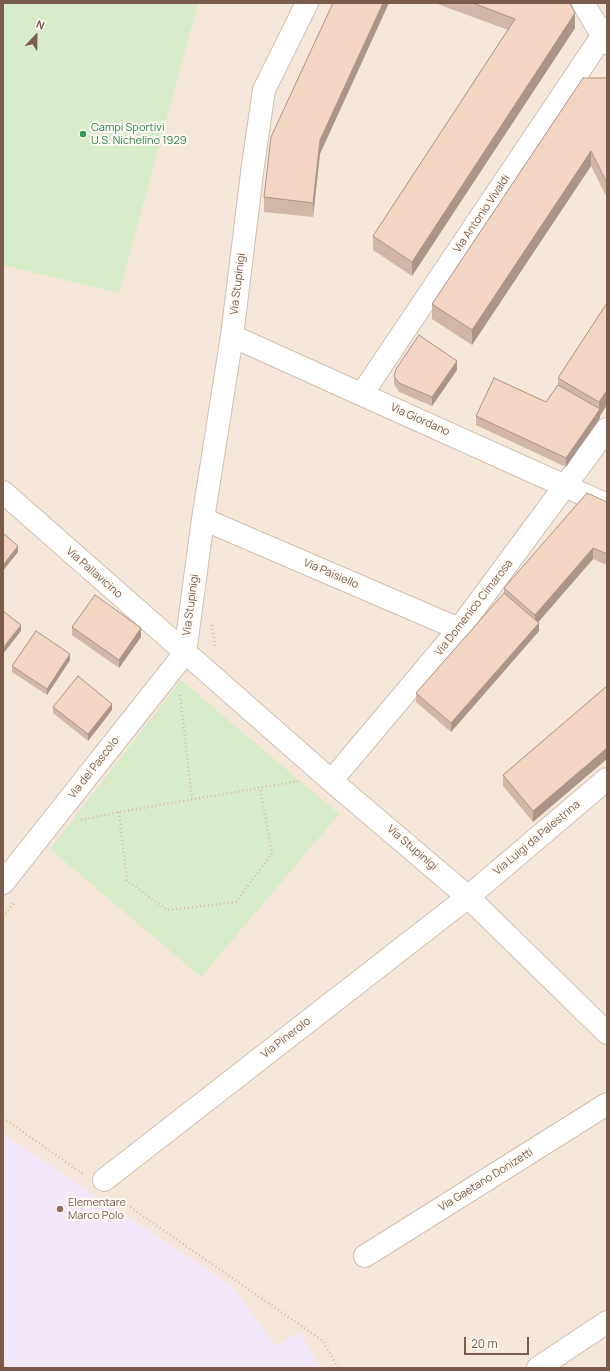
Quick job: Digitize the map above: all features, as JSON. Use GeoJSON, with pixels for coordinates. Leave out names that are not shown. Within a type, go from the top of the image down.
{"type":"FeatureCollection","features":[{"type":"Feature","properties":{"kind":"street","name":"Via Stupinigi"},"geometry":{"type":"LineString","coordinates":[[306,3],[264,90],[253,165],[232,336],[180,659],[330,779],[468,896],[606,1030]]}},
{"type":"Feature","properties":{"kind":"street"},"geometry":{"type":"LineString","coordinates":[[583,3],[605,35]]}},
{"type":"Feature","properties":{"kind":"street","name":"Via Antonio Vivaldi"},"geometry":{"type":"LineString","coordinates":[[362,394],[605,35]]}},
{"type":"Feature","properties":{"kind":"street","name":"Via Giordano"},"geometry":{"type":"LineString","coordinates":[[232,336],[607,505]]}},
{"type":"Feature","properties":{"kind":"street","name":"Via Domenico Cimarosa"},"geometry":{"type":"LineString","coordinates":[[330,779],[459,629],[607,429]]}},
{"type":"Feature","properties":{"kind":"street","name":"Via Pallavicino"},"geometry":{"type":"LineString","coordinates":[[3,492],[180,659]]}},
{"type":"Feature","properties":{"kind":"street","name":"Via Paisiello"},"geometry":{"type":"LineString","coordinates":[[203,519],[459,629]]}},
{"type":"Feature","properties":{"kind":"street","name":"Via del Pascolo"},"geometry":{"type":"LineString","coordinates":[[3,883],[180,659]]}},
{"type":"Feature","properties":{"kind":"street","name":"Via Luigi da Palestrina"},"geometry":{"type":"LineString","coordinates":[[468,896],[607,779]]}},
{"type":"Feature","properties":{"kind":"street","name":"Via Pinerolo"},"geometry":{"type":"LineString","coordinates":[[101,1184],[468,896]]}},
{"type":"Feature","properties":{"kind":"street","name":"Via Gaetano Donizetti"},"geometry":{"type":"LineString","coordinates":[[365,1256],[607,1104]]}},
{"type":"Feature","properties":{"kind":"street"},"geometry":{"type":"LineString","coordinates":[[538,1368],[607,1322]]}},
{"type":"Feature","properties":{"kind":"path"},"geometry":{"type":"LineString","coordinates":[[180,659],[192,799]]}},
{"type":"Feature","properties":{"kind":"path"},"geometry":{"type":"LineString","coordinates":[[79,821],[192,799],[330,779]]}},
{"type":"Feature","properties":{"kind":"path"},"geometry":{"type":"LineString","coordinates":[[119,812],[127,881],[167,910],[236,902],[272,853],[260,788]]}},
{"type":"Feature","properties":{"kind":"path"},"geometry":{"type":"LineString","coordinates":[[3,1118],[101,1184],[323,1341],[338,1368]]}},
{"type":"Feature","properties":{"kind":"shaded area"},"geometry":{"type":"Polygon","coordinates":[[[3,3],[607,3],[607,1368],[3,1368],[3,3]]]}},
{"type":"Feature","properties":{"kind":"shaded area","name":"Elementare Marco Polo"},"geometry":{"type":"Polygon","coordinates":[[[3,1134],[231,1285],[276,1346],[300,1332],[321,1368],[9,1368],[3,1359],[3,1134]]]}},
{"type":"Feature","properties":{"kind":"green space","name":"Campi Sportivi U.S. Nichelino 1929"},"geometry":{"type":"Polygon","coordinates":[[[3,3],[198,3],[119,293],[3,265],[3,3]]]}},
{"type":"Feature","properties":{"kind":"green space"},"geometry":{"type":"Polygon","coordinates":[[[181,680],[339,814],[201,977],[50,849],[181,680]]]}},
{"type":"Feature","properties":{"kind":"building"},"geometry":{"type":"Polygon","coordinates":[[[333,3],[383,3],[320,140],[313,203],[264,197],[271,137],[333,3]]]}},
{"type":"Feature","properties":{"kind":"building"},"geometry":{"type":"Polygon","coordinates":[[[473,3],[570,3],[575,13],[412,262],[373,236],[515,19],[473,3]]]}},
{"type":"Feature","properties":{"kind":"building"},"geometry":{"type":"Polygon","coordinates":[[[583,78],[607,78],[607,183],[591,151],[472,330],[432,304],[583,78]]]}},
{"type":"Feature","properties":{"kind":"building"},"geometry":{"type":"Polygon","coordinates":[[[607,303],[607,390],[599,402],[558,378],[607,303]]]}},
{"type":"Feature","properties":{"kind":"building"},"geometry":{"type":"Polygon","coordinates":[[[419,335],[457,361],[432,397],[399,383],[394,376],[396,369],[419,335]]]}},
{"type":"Feature","properties":{"kind":"building"},"geometry":{"type":"Polygon","coordinates":[[[494,378],[546,402],[558,385],[600,409],[566,458],[476,416],[494,378]]]}},
{"type":"Feature","properties":{"kind":"building"},"geometry":{"type":"Polygon","coordinates":[[[587,493],[607,502],[607,554],[593,548],[535,615],[504,588],[587,493]]]}},
{"type":"Feature","properties":{"kind":"building"},"geometry":{"type":"Polygon","coordinates":[[[3,533],[18,546],[3,565],[3,533]]]}},
{"type":"Feature","properties":{"kind":"building"},"geometry":{"type":"Polygon","coordinates":[[[504,593],[539,623],[451,723],[416,693],[504,593]]]}},
{"type":"Feature","properties":{"kind":"building"},"geometry":{"type":"Polygon","coordinates":[[[95,595],[141,628],[119,660],[72,627],[95,595]]]}},
{"type":"Feature","properties":{"kind":"building"},"geometry":{"type":"Polygon","coordinates":[[[3,611],[21,625],[3,648],[3,611]]]}},
{"type":"Feature","properties":{"kind":"building"},"geometry":{"type":"Polygon","coordinates":[[[36,631],[70,654],[47,689],[12,666],[36,631]]]}},
{"type":"Feature","properties":{"kind":"building"},"geometry":{"type":"Polygon","coordinates":[[[78,676],[112,704],[88,734],[53,707],[78,676]]]}},
{"type":"Feature","properties":{"kind":"building"},"geometry":{"type":"Polygon","coordinates":[[[607,686],[607,748],[533,811],[503,775],[607,686]]]}},
{"type":"Feature","properties":{"kind":"place","name":"Campi Sportivi U.S. Nichelino 1929"},"geometry":{"type":"Point","coordinates":[83,134]}},
{"type":"Feature","properties":{"kind":"place","name":"Elementare Marco Polo"},"geometry":{"type":"Point","coordinates":[60,1209]}}]}
